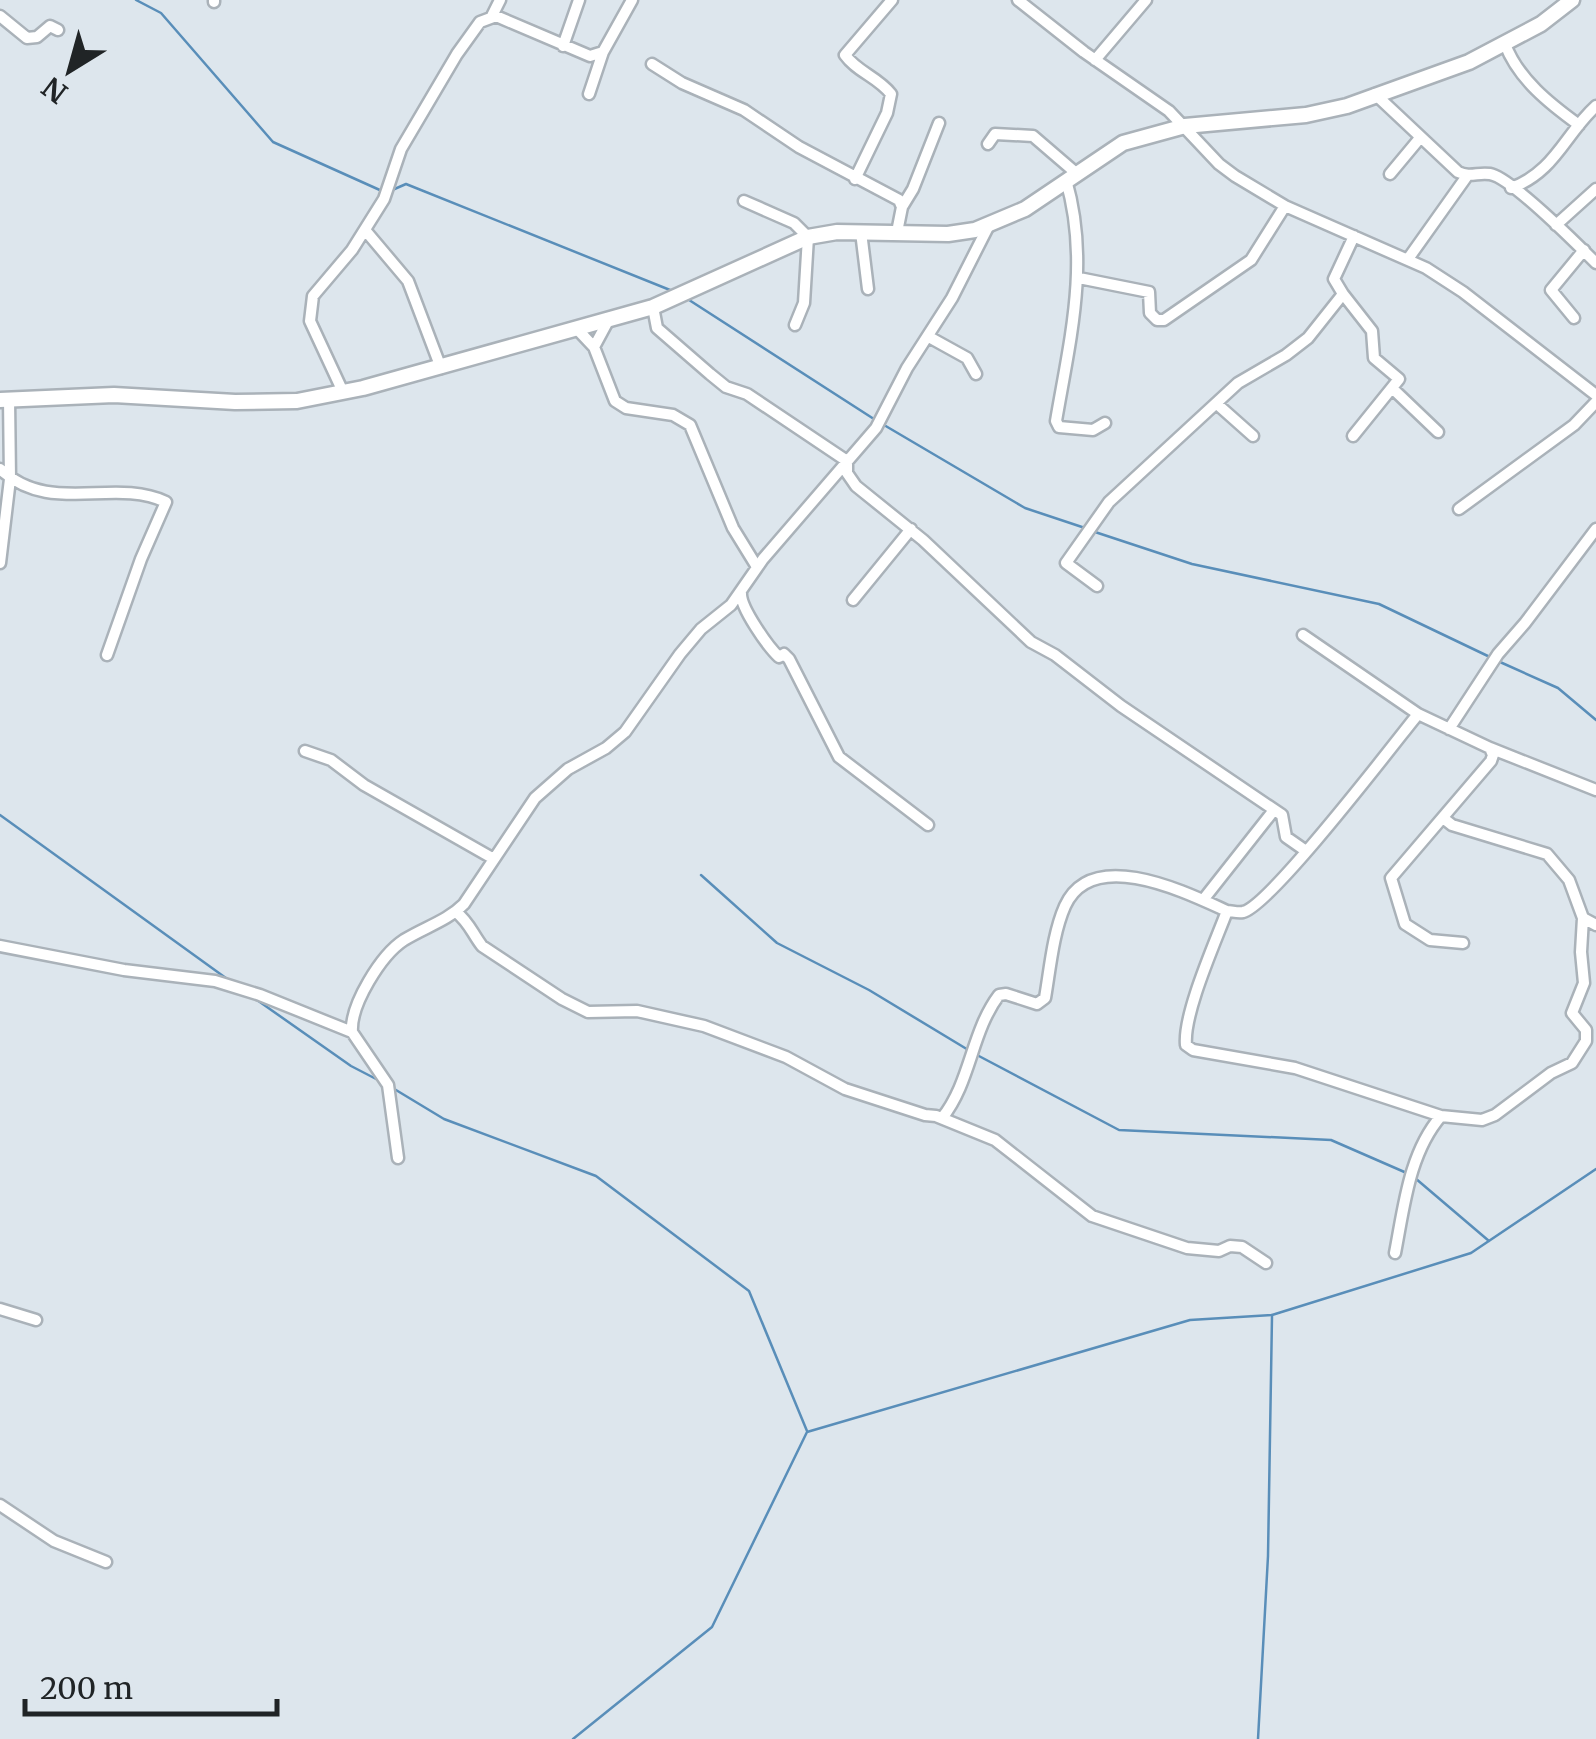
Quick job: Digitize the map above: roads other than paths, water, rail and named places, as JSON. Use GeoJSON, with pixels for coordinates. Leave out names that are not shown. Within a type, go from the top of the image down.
{"type":"FeatureCollection","features":[{"type":"Feature","properties":{"kind":"main road"},"geometry":{"type":"LineString","coordinates":[[5,400],[114,395],[298,401],[440,368],[653,308],[808,236],[861,232],[948,234],[989,225],[1025,208],[1123,143],[1185,126],[1306,115],[1347,106],[1452,69],[1506,44],[1572,0]]}},
{"type":"Feature","properties":{"kind":"street"},"geometry":{"type":"LineString","coordinates":[[343,392],[310,321],[309,305],[384,200],[398,155],[428,98],[480,22],[492,16],[500,0]]}},
{"type":"Feature","properties":{"kind":"street"},"geometry":{"type":"LineString","coordinates":[[562,46],[579,0]]}},
{"type":"Feature","properties":{"kind":"street"},"geometry":{"type":"LineString","coordinates":[[589,94],[604,52],[632,0]]}},
{"type":"Feature","properties":{"kind":"street"},"geometry":{"type":"LineString","coordinates":[[855,179],[887,113],[891,94],[882,82],[853,65],[846,55],[892,0]]}},
{"type":"Feature","properties":{"kind":"street"},"geometry":{"type":"LineString","coordinates":[[1018,0],[1034,5],[1095,60],[1156,101],[1219,164],[1285,206],[1408,260],[1464,292],[1596,398],[1574,425],[1458,509]]}},
{"type":"Feature","properties":{"kind":"street"},"geometry":{"type":"LineString","coordinates":[[1095,60],[1146,0]]}},
{"type":"Feature","properties":{"kind":"street"},"geometry":{"type":"LineString","coordinates":[[0,16],[27,38],[37,37],[50,26],[58,30]]}},
{"type":"Feature","properties":{"kind":"street"},"geometry":{"type":"LineString","coordinates":[[492,16],[590,56],[604,52]]}},
{"type":"Feature","properties":{"kind":"street"},"geometry":{"type":"LineString","coordinates":[[1506,44],[1512,60],[1529,82],[1579,126]]}},
{"type":"Feature","properties":{"kind":"street"},"geometry":{"type":"LineString","coordinates":[[652,64],[682,83],[744,110],[798,147],[899,200],[902,207]]}},
{"type":"Feature","properties":{"kind":"street"},"geometry":{"type":"LineString","coordinates":[[1375,94],[1467,176],[1493,175],[1596,263]]}},
{"type":"Feature","properties":{"kind":"street"},"geometry":{"type":"LineString","coordinates":[[1512,188],[1558,157],[1596,106]]}},
{"type":"Feature","properties":{"kind":"street"},"geometry":{"type":"LineString","coordinates":[[897,232],[902,207],[913,190],[939,124]]}},
{"type":"Feature","properties":{"kind":"street"},"geometry":{"type":"LineString","coordinates":[[988,144],[995,134],[1033,136],[1071,177],[1078,278],[1056,421],[1060,427],[1093,430],[1105,423]]}},
{"type":"Feature","properties":{"kind":"street"},"geometry":{"type":"LineString","coordinates":[[1390,174],[1420,138]]}},
{"type":"Feature","properties":{"kind":"street"},"geometry":{"type":"LineString","coordinates":[[1408,260],[1467,176]]}},
{"type":"Feature","properties":{"kind":"street"},"geometry":{"type":"LineString","coordinates":[[1556,225],[1596,189]]}},
{"type":"Feature","properties":{"kind":"street"},"geometry":{"type":"LineString","coordinates":[[744,201],[794,222],[808,236],[804,303],[794,325]]}},
{"type":"Feature","properties":{"kind":"street"},"geometry":{"type":"LineString","coordinates":[[1078,278],[1149,292],[1150,313],[1157,320],[1164,320],[1250,260],[1285,206]]}},
{"type":"Feature","properties":{"kind":"street"},"geometry":{"type":"LineString","coordinates":[[352,1032],[358,997],[394,949],[456,912],[535,798],[568,769],[606,748],[625,732],[692,640],[741,593],[757,567],[876,428],[989,225]]}},
{"type":"Feature","properties":{"kind":"street"},"geometry":{"type":"LineString","coordinates":[[366,230],[408,281],[440,368]]}},
{"type":"Feature","properties":{"kind":"street"},"geometry":{"type":"LineString","coordinates":[[861,232],[868,288]]}},
{"type":"Feature","properties":{"kind":"street"},"geometry":{"type":"LineString","coordinates":[[1353,436],[1399,379],[1374,358],[1372,331],[1334,279],[1354,236]]}},
{"type":"Feature","properties":{"kind":"street"},"geometry":{"type":"LineString","coordinates":[[1574,318],[1551,290],[1584,250]]}},
{"type":"Feature","properties":{"kind":"street"},"geometry":{"type":"LineString","coordinates":[[1097,586],[1066,562],[1109,502],[1252,373],[1308,338],[1343,294]]}},
{"type":"Feature","properties":{"kind":"street"},"geometry":{"type":"LineString","coordinates":[[653,308],[657,328],[726,387],[748,394],[847,461]]}},
{"type":"Feature","properties":{"kind":"street"},"geometry":{"type":"LineString","coordinates":[[594,347],[608,321]]}},
{"type":"Feature","properties":{"kind":"street"},"geometry":{"type":"LineString","coordinates":[[578,330],[594,347],[615,401],[626,408],[673,415],[690,425],[732,528],[757,567]]}},
{"type":"Feature","properties":{"kind":"street"},"geometry":{"type":"LineString","coordinates":[[929,337],[967,358],[976,374]]}},
{"type":"Feature","properties":{"kind":"street"},"geometry":{"type":"LineString","coordinates":[[1393,389],[1438,432]]}},
{"type":"Feature","properties":{"kind":"street"},"geometry":{"type":"LineString","coordinates":[[0,563],[10,478],[5,400]]}},
{"type":"Feature","properties":{"kind":"street"},"geometry":{"type":"LineString","coordinates":[[1217,404],[1253,436]]}},
{"type":"Feature","properties":{"kind":"street"},"geometry":{"type":"LineString","coordinates":[[847,461],[846,473],[856,486],[911,529],[1031,642],[1274,810],[1285,819],[1286,838],[1306,851]]}},
{"type":"Feature","properties":{"kind":"street"},"geometry":{"type":"LineString","coordinates":[[0,469],[10,478],[62,496],[119,494],[157,497],[166,502],[107,654]]}},
{"type":"Feature","properties":{"kind":"street"},"geometry":{"type":"LineString","coordinates":[[852,600],[911,529]]}},
{"type":"Feature","properties":{"kind":"street"},"geometry":{"type":"LineString","coordinates":[[1449,729],[1498,654],[1596,529]]}},
{"type":"Feature","properties":{"kind":"street"},"geometry":{"type":"LineString","coordinates":[[741,593],[742,606],[770,648],[789,660],[839,757],[928,825]]}},
{"type":"Feature","properties":{"kind":"street"},"geometry":{"type":"LineString","coordinates":[[1303,635],[1418,714],[1596,790]]}},
{"type":"Feature","properties":{"kind":"street"},"geometry":{"type":"LineString","coordinates":[[942,1118],[958,1092],[976,1037],[999,995],[1037,1004],[1045,998],[1064,909],[1081,884],[1105,875],[1119,875],[1204,900],[1227,911],[1244,912],[1306,851],[1418,714]]}},
{"type":"Feature","properties":{"kind":"street"},"geometry":{"type":"LineString","coordinates":[[1463,943],[1430,940],[1405,924],[1391,878],[1491,761],[1490,748]]}},
{"type":"Feature","properties":{"kind":"street"},"geometry":{"type":"LineString","coordinates":[[305,751],[331,760],[364,785],[494,859]]}},
{"type":"Feature","properties":{"kind":"street"},"geometry":{"type":"LineString","coordinates":[[1204,900],[1274,810]]}},
{"type":"Feature","properties":{"kind":"street"},"geometry":{"type":"LineString","coordinates":[[1227,911],[1187,1027],[1186,1045],[1193,1050],[1295,1068],[1441,1116],[1482,1120],[1494,1115],[1551,1073],[1572,1063],[1581,1052],[1586,1030],[1572,1013],[1584,983],[1580,952],[1583,918],[1575,890],[1554,858],[1484,832],[1452,825],[1444,818]]}},
{"type":"Feature","properties":{"kind":"street"},"geometry":{"type":"LineString","coordinates":[[456,912],[469,922],[482,946],[588,1012],[637,1010],[704,1026],[786,1057],[844,1090],[942,1118],[995,1140],[1092,1216],[1187,1248],[1220,1251],[1230,1246],[1242,1247],[1266,1263]]}},
{"type":"Feature","properties":{"kind":"street"},"geometry":{"type":"LineString","coordinates":[[1583,918],[1596,925]]}},
{"type":"Feature","properties":{"kind":"street"},"geometry":{"type":"LineString","coordinates":[[0,946],[214,981],[352,1032],[388,1085],[398,1158]]}},
{"type":"Feature","properties":{"kind":"street"},"geometry":{"type":"LineString","coordinates":[[1394,1253],[1412,1175],[1425,1140],[1441,1116]]}},
{"type":"Feature","properties":{"kind":"street"},"geometry":{"type":"LineString","coordinates":[[0,1309],[36,1320]]}},
{"type":"Feature","properties":{"kind":"street"},"geometry":{"type":"LineString","coordinates":[[0,1506],[54,1540],[106,1562]]}},
{"type":"Feature","properties":{"kind":"waterway"},"geometry":{"type":"LineString","coordinates":[[136,0],[161,13],[273,142],[382,191]]}},
{"type":"Feature","properties":{"kind":"waterway"},"geometry":{"type":"LineString","coordinates":[[390,191],[406,184],[675,292]]}},
{"type":"Feature","properties":{"kind":"waterway"},"geometry":{"type":"LineString","coordinates":[[686,298],[877,421]]}},
{"type":"Feature","properties":{"kind":"waterway"},"geometry":{"type":"LineString","coordinates":[[884,425],[1025,508],[1085,528]]}},
{"type":"Feature","properties":{"kind":"waterway"},"geometry":{"type":"LineString","coordinates":[[1092,531],[1192,564],[1379,604],[1492,658]]}},
{"type":"Feature","properties":{"kind":"waterway"},"geometry":{"type":"LineString","coordinates":[[1500,662],[1558,688],[1596,720]]}},
{"type":"Feature","properties":{"kind":"waterway"},"geometry":{"type":"LineString","coordinates":[[0,815],[230,981]]}},
{"type":"Feature","properties":{"kind":"waterway"},"geometry":{"type":"LineString","coordinates":[[701,875],[777,943],[869,990],[970,1051]]}},
{"type":"Feature","properties":{"kind":"waterway"},"geometry":{"type":"LineString","coordinates":[[257,1000],[351,1066],[380,1081]]}},
{"type":"Feature","properties":{"kind":"waterway"},"geometry":{"type":"LineString","coordinates":[[977,1055],[1119,1130],[1331,1140],[1409,1174]]}},
{"type":"Feature","properties":{"kind":"waterway"},"geometry":{"type":"LineString","coordinates":[[391,1087],[444,1119],[596,1176],[749,1291],[807,1431]]}},
{"type":"Feature","properties":{"kind":"waterway"},"geometry":{"type":"LineString","coordinates":[[573,1739],[712,1627],[807,1432],[1190,1320],[1272,1315],[1471,1253],[1596,1169]]}},
{"type":"Feature","properties":{"kind":"waterway"},"geometry":{"type":"LineString","coordinates":[[1415,1178],[1489,1241]]}},
{"type":"Feature","properties":{"kind":"waterway"},"geometry":{"type":"LineString","coordinates":[[1258,1739],[1268,1556],[1272,1316]]}}]}
